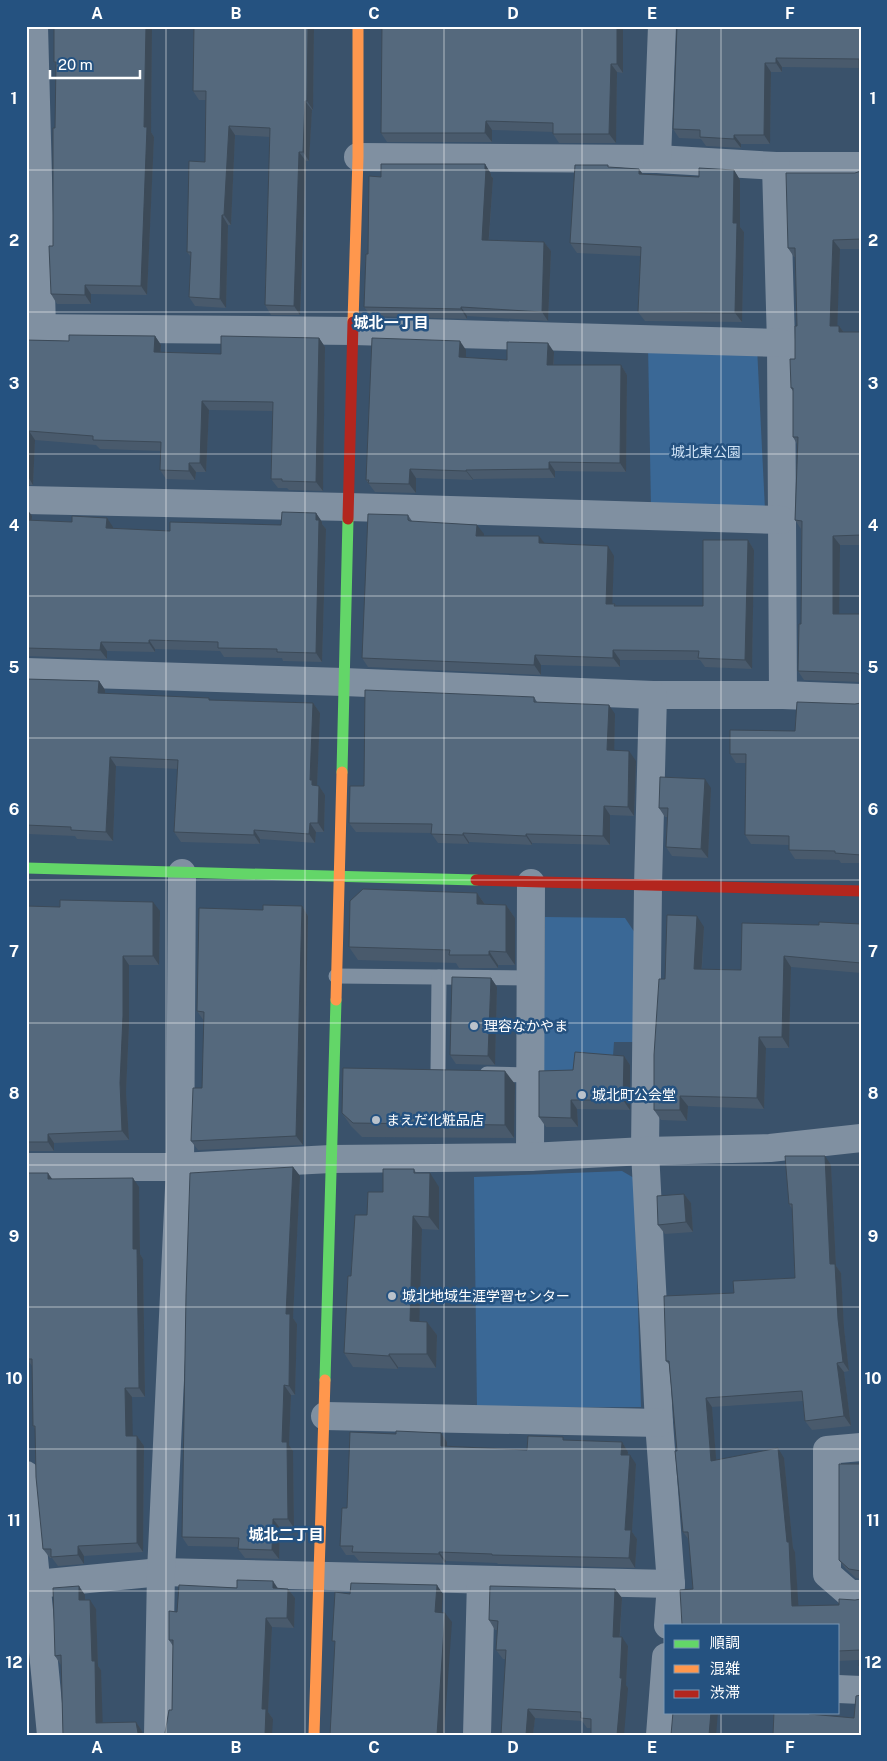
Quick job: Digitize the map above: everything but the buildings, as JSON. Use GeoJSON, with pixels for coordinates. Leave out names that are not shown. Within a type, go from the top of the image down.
{"type":"FeatureCollection","features":[{"type":"Feature","properties":{"kind":"street"},"geometry":{"type":"LineString","coordinates":[[34,26],[34,328],[353,331],[781,343]]}},
{"type":"Feature","properties":{"kind":"street"},"geometry":{"type":"LineString","coordinates":[[314,1735],[325,1416],[358,157],[358,26]]}},
{"type":"Feature","properties":{"kind":"street"},"geometry":{"type":"LineString","coordinates":[[657,159],[662,26]]}},
{"type":"Feature","properties":{"kind":"street"},"geometry":{"type":"LineString","coordinates":[[358,157],[657,159],[776,166],[861,166]]}},
{"type":"Feature","properties":{"kind":"street"},"geometry":{"type":"LineString","coordinates":[[776,166],[781,343],[783,695]]}},
{"type":"Feature","properties":{"kind":"street"},"geometry":{"type":"LineString","coordinates":[[26,500],[348,507],[781,520]]}},
{"type":"Feature","properties":{"kind":"street"},"geometry":{"type":"LineString","coordinates":[[26,672],[653,694],[861,698]]}},
{"type":"Feature","properties":{"kind":"street"},"geometry":{"type":"LineString","coordinates":[[653,694],[648,886],[645,1152],[659,1423],[671,1584],[668,1624]]}},
{"type":"Feature","properties":{"kind":"street"},"geometry":{"type":"LineString","coordinates":[[26,868],[861,891]]}},
{"type":"Feature","properties":{"kind":"street"},"geometry":{"type":"LineString","coordinates":[[158,1735],[162,1572],[180,1167],[182,872]]}},
{"type":"Feature","properties":{"kind":"street"},"geometry":{"type":"LineString","coordinates":[[530,1157],[531,883]]}},
{"type":"Feature","properties":{"kind":"street"},"geometry":{"type":"LineString","coordinates":[[26,1167],[180,1167],[331,1158],[530,1157],[770,1148],[861,1138]]}},
{"type":"Feature","properties":{"kind":"street"},"geometry":{"type":"LineString","coordinates":[[325,1416],[659,1423]]}},
{"type":"Feature","properties":{"kind":"street"},"geometry":{"type":"LineString","coordinates":[[861,1447],[827,1450],[827,1574],[850,1594],[861,1594]]}},
{"type":"Feature","properties":{"kind":"street"},"geometry":{"type":"LineString","coordinates":[[26,1475],[31,1584],[51,1735]]}},
{"type":"Feature","properties":{"kind":"street"},"geometry":{"type":"LineString","coordinates":[[31,1584],[162,1572],[671,1584]]}},
{"type":"Feature","properties":{"kind":"street"},"geometry":{"type":"LineString","coordinates":[[477,1735],[481,1580]]}},
{"type":"Feature","properties":{"kind":"street"},"geometry":{"type":"LineString","coordinates":[[660,1735],[664,1683]]}},
{"type":"Feature","properties":{"kind":"street"},"geometry":{"type":"LineString","coordinates":[[840,1689],[861,1690]]}},
{"type":"Feature","properties":{"kind":"lane"},"geometry":{"type":"LineString","coordinates":[[336,976],[530,978]]}},
{"type":"Feature","properties":{"kind":"lane"},"geometry":{"type":"LineString","coordinates":[[439,977],[433,1073],[456,1074]]}},
{"type":"Feature","properties":{"kind":"lane"},"geometry":{"type":"LineString","coordinates":[[333,1072],[352,1072]]}},
{"type":"Feature","properties":{"kind":"lane"},"geometry":{"type":"LineString","coordinates":[[475,1074],[530,1075]]}},
{"type":"Feature","properties":{"kind":"green space","name":"城北東公園"},"geometry":{"type":"Polygon","coordinates":[[[648,345],[757,347],[765,510],[651,507],[648,345]]]}},
{"type":"Feature","properties":{"kind":"green space"},"geometry":{"type":"Polygon","coordinates":[[[545,917],[625,918],[635,933],[633,1042],[614,1042],[613,1056],[576,1052],[574,1074],[542,1073],[545,917]]]}},
{"type":"Feature","properties":{"kind":"green space"},"geometry":{"type":"Polygon","coordinates":[[[622,1171],[634,1178],[641,1407],[477,1408],[474,1177],[622,1171]]]}},
{"type":"Feature","properties":{"kind":"traffic: fast"},"geometry":{"type":"LineString","coordinates":[[342,772],[348,519]]}},
{"type":"Feature","properties":{"kind":"traffic: fast"},"geometry":{"type":"LineString","coordinates":[[26,868],[476,880]]}},
{"type":"Feature","properties":{"kind":"traffic: fast"},"geometry":{"type":"LineString","coordinates":[[325,1380],[336,1000]]}},
{"type":"Feature","properties":{"kind":"traffic: slow"},"geometry":{"type":"LineString","coordinates":[[353,322],[358,157],[358,26]]}},
{"type":"Feature","properties":{"kind":"traffic: slow"},"geometry":{"type":"LineString","coordinates":[[336,1000],[342,772]]}},
{"type":"Feature","properties":{"kind":"traffic: slow"},"geometry":{"type":"LineString","coordinates":[[314,1735],[325,1380]]}},
{"type":"Feature","properties":{"kind":"traffic: jam"},"geometry":{"type":"LineString","coordinates":[[348,519],[353,322]]}},
{"type":"Feature","properties":{"kind":"traffic: jam"},"geometry":{"type":"LineString","coordinates":[[476,880],[861,891]]}},
{"type":"Feature","properties":{"kind":"place","name":"理容なかやま"},"geometry":{"type":"Point","coordinates":[474,1026]}},
{"type":"Feature","properties":{"kind":"place","name":"城北町公会堂"},"geometry":{"type":"Point","coordinates":[582,1095]}},
{"type":"Feature","properties":{"kind":"place","name":"まえだ化粧品店"},"geometry":{"type":"Point","coordinates":[376,1120]}},
{"type":"Feature","properties":{"kind":"place","name":"城北地域生涯学習センター"},"geometry":{"type":"Point","coordinates":[392,1296]}},
{"type":"Feature","properties":{"kind":"district","name":"城北一丁目"},"geometry":{"type":"Point","coordinates":[391,323]}},
{"type":"Feature","properties":{"kind":"district","name":"城北二丁目"},"geometry":{"type":"Point","coordinates":[286,1535]}}]}
